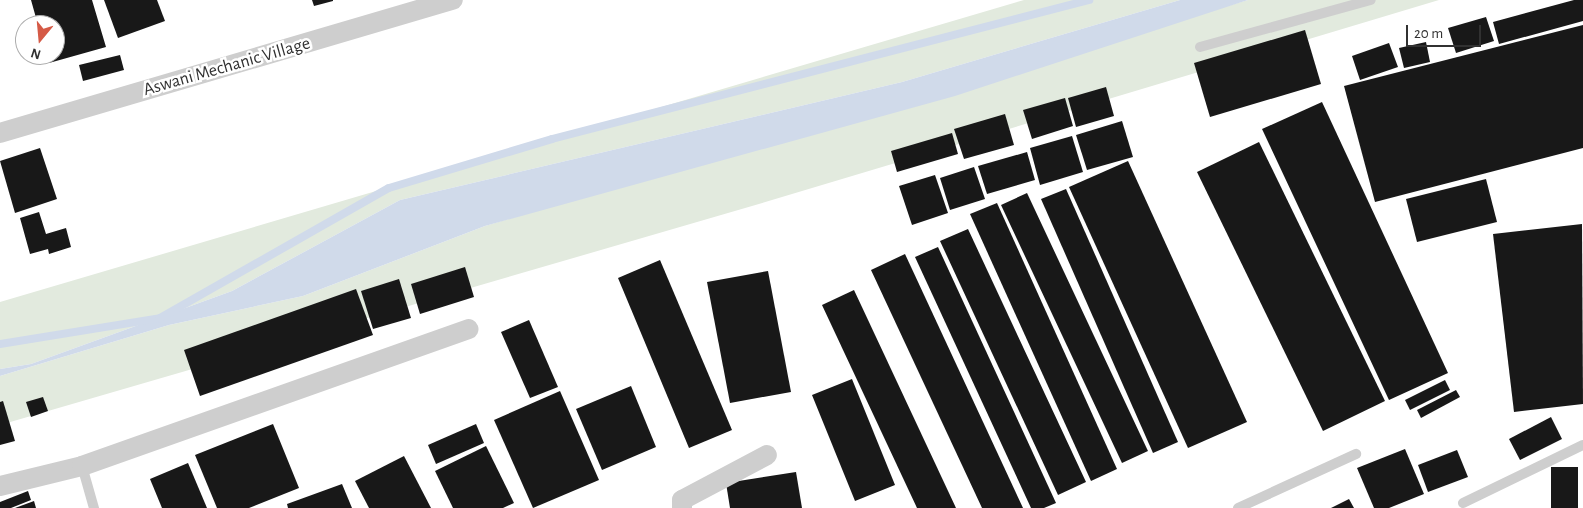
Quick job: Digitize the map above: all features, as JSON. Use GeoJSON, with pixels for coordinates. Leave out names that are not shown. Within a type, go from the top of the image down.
{"type":"FeatureCollection","features":[{"type":"Feature","properties":{"kind":"street","name":"Aswani Mechanic Village"},"geometry":{"type":"LineString","coordinates":[[0,134],[453,0]]}},
{"type":"Feature","properties":{"kind":"street"},"geometry":{"type":"LineString","coordinates":[[0,486],[82,466],[468,329]]}},
{"type":"Feature","properties":{"kind":"street"},"geometry":{"type":"LineString","coordinates":[[676,505],[767,455]]}},
{"type":"Feature","properties":{"kind":"lane"},"geometry":{"type":"LineString","coordinates":[[1200,47],[1371,0]]}},
{"type":"Feature","properties":{"kind":"lane"},"geometry":{"type":"LineString","coordinates":[[1463,503],[1583,446]]}},
{"type":"Feature","properties":{"kind":"lane"},"geometry":{"type":"LineString","coordinates":[[1238,508],[1356,454]]}},
{"type":"Feature","properties":{"kind":"lane"},"geometry":{"type":"LineString","coordinates":[[82,466],[94,508]]}},
{"type":"Feature","properties":{"kind":"shaded area"},"geometry":{"type":"Polygon","coordinates":[[[1024,0],[1180,0],[902,82],[400,200],[232,291],[31,364],[0,369],[0,302],[1024,0]]]}},
{"type":"Feature","properties":{"kind":"shaded area"},"geometry":{"type":"Polygon","coordinates":[[[1248,0],[1439,0],[752,206],[0,425],[0,376],[169,325],[303,296],[485,226],[1248,0]]]}},
{"type":"Feature","properties":{"kind":"water"},"geometry":{"type":"Polygon","coordinates":[[[1180,0],[1248,0],[955,96],[485,226],[303,296],[169,325],[0,376],[0,369],[31,364],[232,291],[400,200],[902,82],[1180,0]]]}},
{"type":"Feature","properties":{"kind":"building"},"geometry":{"type":"Polygon","coordinates":[[[31,0],[92,0],[106,47],[65,59],[65,15],[35,15],[31,0]]]}},
{"type":"Feature","properties":{"kind":"building"},"geometry":{"type":"Polygon","coordinates":[[[104,0],[157,0],[165,21],[118,38],[104,0]]]}},
{"type":"Feature","properties":{"kind":"building"},"geometry":{"type":"Polygon","coordinates":[[[312,0],[333,0],[333,1],[314,6],[312,0]]]}},
{"type":"Feature","properties":{"kind":"building"},"geometry":{"type":"Polygon","coordinates":[[[1574,0],[1583,0],[1583,21],[1499,44],[1493,22],[1574,0]]]}},
{"type":"Feature","properties":{"kind":"building"},"geometry":{"type":"Polygon","coordinates":[[[1486,17],[1494,41],[1456,53],[1448,28],[1486,17]]]}},
{"type":"Feature","properties":{"kind":"building"},"geometry":{"type":"Polygon","coordinates":[[[1583,25],[1583,148],[1375,202],[1344,86],[1583,25]]]}},
{"type":"Feature","properties":{"kind":"building"},"geometry":{"type":"Polygon","coordinates":[[[1305,30],[1321,84],[1210,117],[1194,63],[1305,30]]]}},
{"type":"Feature","properties":{"kind":"building"},"geometry":{"type":"Polygon","coordinates":[[[1426,42],[1430,62],[1404,68],[1399,48],[1426,42]]]}},
{"type":"Feature","properties":{"kind":"building"},"geometry":{"type":"Polygon","coordinates":[[[1389,43],[1398,67],[1360,80],[1352,56],[1389,43]]]}},
{"type":"Feature","properties":{"kind":"building"},"geometry":{"type":"Polygon","coordinates":[[[120,55],[124,70],[83,81],[79,65],[120,55]]]}},
{"type":"Feature","properties":{"kind":"building"},"geometry":{"type":"Polygon","coordinates":[[[1106,87],[1114,116],[1076,127],[1068,98],[1106,87]]]}},
{"type":"Feature","properties":{"kind":"building"},"geometry":{"type":"Polygon","coordinates":[[[1065,98],[1073,126],[1032,139],[1023,110],[1065,98]]]}},
{"type":"Feature","properties":{"kind":"building"},"geometry":{"type":"Polygon","coordinates":[[[1322,102],[1448,373],[1389,400],[1262,129],[1322,102]]]}},
{"type":"Feature","properties":{"kind":"building"},"geometry":{"type":"Polygon","coordinates":[[[1005,114],[1014,145],[964,159],[954,129],[1005,114]]]}},
{"type":"Feature","properties":{"kind":"building"},"geometry":{"type":"Polygon","coordinates":[[[1122,121],[1133,157],[1087,170],[1076,135],[1122,121]]]}},
{"type":"Feature","properties":{"kind":"building"},"geometry":{"type":"Polygon","coordinates":[[[952,133],[958,154],[897,172],[891,151],[952,133]]]}},
{"type":"Feature","properties":{"kind":"building"},"geometry":{"type":"Polygon","coordinates":[[[1072,136],[1083,172],[1040,185],[1030,148],[1072,136]]]}},
{"type":"Feature","properties":{"kind":"building"},"geometry":{"type":"Polygon","coordinates":[[[1259,142],[1385,401],[1323,431],[1197,172],[1259,142]]]}},
{"type":"Feature","properties":{"kind":"building"},"geometry":{"type":"Polygon","coordinates":[[[40,148],[57,199],[15,213],[0,161],[40,148]]]}},
{"type":"Feature","properties":{"kind":"building"},"geometry":{"type":"Polygon","coordinates":[[[1027,152],[1035,180],[987,194],[978,166],[1027,152]]]}},
{"type":"Feature","properties":{"kind":"building"},"geometry":{"type":"Polygon","coordinates":[[[1128,161],[1247,422],[1188,448],[1069,187],[1128,161]]]}},
{"type":"Feature","properties":{"kind":"building"},"geometry":{"type":"Polygon","coordinates":[[[974,167],[985,199],[950,210],[940,178],[974,167]]]}},
{"type":"Feature","properties":{"kind":"building"},"geometry":{"type":"Polygon","coordinates":[[[935,175],[948,213],[912,225],[899,186],[935,175]]]}},
{"type":"Feature","properties":{"kind":"building"},"geometry":{"type":"Polygon","coordinates":[[[1486,179],[1497,222],[1417,242],[1406,199],[1486,179]]]}},
{"type":"Feature","properties":{"kind":"building"},"geometry":{"type":"Polygon","coordinates":[[[1066,189],[1178,442],[1153,453],[1041,199],[1066,189]]]}},
{"type":"Feature","properties":{"kind":"building"},"geometry":{"type":"Polygon","coordinates":[[[1027,193],[1148,451],[1122,463],[1001,205],[1027,193]]]}},
{"type":"Feature","properties":{"kind":"building"},"geometry":{"type":"Polygon","coordinates":[[[997,203],[1117,469],[1091,481],[970,214],[997,203]]]}},
{"type":"Feature","properties":{"kind":"building"},"geometry":{"type":"Polygon","coordinates":[[[39,212],[46,234],[66,228],[71,247],[49,254],[48,249],[30,254],[20,218],[39,212]]]}},
{"type":"Feature","properties":{"kind":"building"},"geometry":{"type":"Polygon","coordinates":[[[1582,224],[1583,404],[1514,412],[1493,234],[1582,224]]]}},
{"type":"Feature","properties":{"kind":"building"},"geometry":{"type":"Polygon","coordinates":[[[968,229],[1086,482],[1058,495],[940,241],[968,229]]]}},
{"type":"Feature","properties":{"kind":"building"},"geometry":{"type":"Polygon","coordinates":[[[938,247],[1056,503],[1044,508],[1031,508],[915,257],[938,247]]]}},
{"type":"Feature","properties":{"kind":"building"},"geometry":{"type":"Polygon","coordinates":[[[905,254],[1023,508],[982,508],[871,270],[905,254]]]}},
{"type":"Feature","properties":{"kind":"building"},"geometry":{"type":"Polygon","coordinates":[[[660,260],[732,430],[689,448],[618,278],[660,260]]]}},
{"type":"Feature","properties":{"kind":"building"},"geometry":{"type":"Polygon","coordinates":[[[465,267],[474,297],[420,314],[411,284],[465,267]]]}},
{"type":"Feature","properties":{"kind":"building"},"geometry":{"type":"Polygon","coordinates":[[[768,271],[791,392],[730,403],[707,282],[768,271]]]}},
{"type":"Feature","properties":{"kind":"building"},"geometry":{"type":"Polygon","coordinates":[[[399,279],[411,318],[373,329],[361,291],[399,279]]]}},
{"type":"Feature","properties":{"kind":"building"},"geometry":{"type":"Polygon","coordinates":[[[356,289],[373,335],[200,396],[184,350],[356,289]]]}},
{"type":"Feature","properties":{"kind":"building"},"geometry":{"type":"Polygon","coordinates":[[[854,290],[956,508],[917,508],[822,305],[854,290]]]}},
{"type":"Feature","properties":{"kind":"building"},"geometry":{"type":"Polygon","coordinates":[[[529,320],[558,387],[530,398],[501,332],[529,320]]]}},
{"type":"Feature","properties":{"kind":"building"},"geometry":{"type":"Polygon","coordinates":[[[852,379],[895,485],[855,501],[812,395],[852,379]]]}},
{"type":"Feature","properties":{"kind":"building"},"geometry":{"type":"Polygon","coordinates":[[[1445,380],[1450,390],[1410,410],[1405,400],[1445,380]]]}},
{"type":"Feature","properties":{"kind":"building"},"geometry":{"type":"Polygon","coordinates":[[[631,386],[656,447],[602,470],[576,409],[631,386]]]}},
{"type":"Feature","properties":{"kind":"building"},"geometry":{"type":"Polygon","coordinates":[[[1456,390],[1460,397],[1421,418],[1417,410],[1456,390]]]}},
{"type":"Feature","properties":{"kind":"building"},"geometry":{"type":"Polygon","coordinates":[[[560,391],[599,480],[533,508],[494,420],[560,391]]]}},
{"type":"Feature","properties":{"kind":"building"},"geometry":{"type":"Polygon","coordinates":[[[43,397],[48,411],[31,417],[26,402],[43,397]]]}},
{"type":"Feature","properties":{"kind":"building"},"geometry":{"type":"Polygon","coordinates":[[[3,401],[15,441],[0,445],[0,402],[3,401]]]}},
{"type":"Feature","properties":{"kind":"building"},"geometry":{"type":"Polygon","coordinates":[[[1551,417],[1562,439],[1520,460],[1509,439],[1551,417]]]}},
{"type":"Feature","properties":{"kind":"building"},"geometry":{"type":"Polygon","coordinates":[[[273,424],[299,488],[249,508],[217,508],[195,455],[273,424]]]}},
{"type":"Feature","properties":{"kind":"building"},"geometry":{"type":"Polygon","coordinates":[[[476,424],[484,443],[436,464],[428,445],[476,424]]]}},
{"type":"Feature","properties":{"kind":"building"},"geometry":{"type":"Polygon","coordinates":[[[486,446],[514,503],[503,508],[453,508],[435,471],[486,446]]]}},
{"type":"Feature","properties":{"kind":"building"},"geometry":{"type":"Polygon","coordinates":[[[1405,449],[1424,494],[1389,508],[1374,508],[1357,468],[1405,449]]]}},
{"type":"Feature","properties":{"kind":"building"},"geometry":{"type":"Polygon","coordinates":[[[1457,450],[1468,477],[1428,492],[1418,465],[1457,450]]]}},
{"type":"Feature","properties":{"kind":"building"},"geometry":{"type":"Polygon","coordinates":[[[404,456],[431,508],[369,508],[355,481],[404,456]]]}},
{"type":"Feature","properties":{"kind":"building"},"geometry":{"type":"Polygon","coordinates":[[[188,463],[207,508],[162,508],[150,479],[188,463]]]}},
{"type":"Feature","properties":{"kind":"building"},"geometry":{"type":"Polygon","coordinates":[[[1551,467],[1578,467],[1578,508],[1551,508],[1551,467]]]}},
{"type":"Feature","properties":{"kind":"building"},"geometry":{"type":"Polygon","coordinates":[[[796,472],[802,508],[730,508],[726,483],[796,472]]]}},
{"type":"Feature","properties":{"kind":"building"},"geometry":{"type":"Polygon","coordinates":[[[342,484],[352,508],[288,508],[287,504],[342,484]]]}},
{"type":"Feature","properties":{"kind":"building"},"geometry":{"type":"Polygon","coordinates":[[[28,491],[31,500],[11,508],[0,508],[0,502],[28,491]]]}},
{"type":"Feature","properties":{"kind":"building"},"geometry":{"type":"Polygon","coordinates":[[[1349,499],[1354,508],[1331,508],[1349,499]]]}},
{"type":"Feature","properties":{"kind":"building"},"geometry":{"type":"Polygon","coordinates":[[[34,501],[36,508],[15,508],[34,501]]]}},
{"type":"Feature","properties":{"kind":"waterway"},"geometry":{"type":"LineString","coordinates":[[0,344],[160,318],[389,188],[552,139],[1089,0]]}}]}
